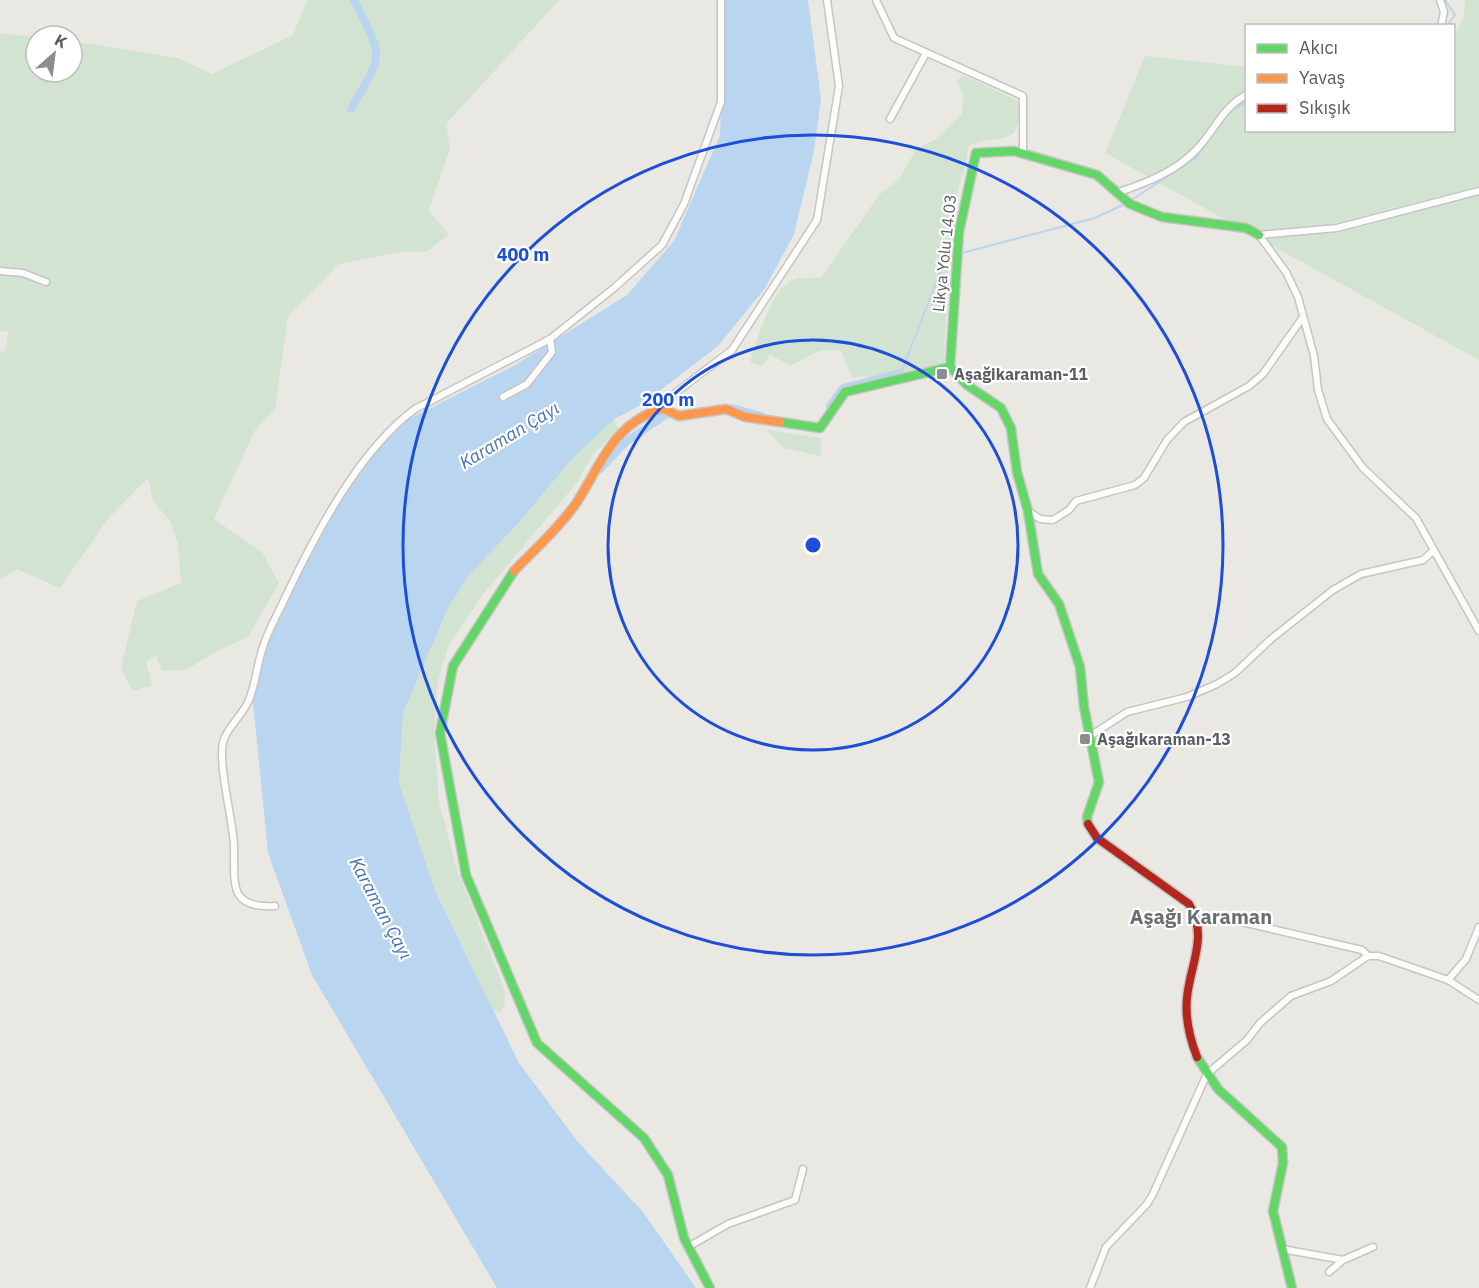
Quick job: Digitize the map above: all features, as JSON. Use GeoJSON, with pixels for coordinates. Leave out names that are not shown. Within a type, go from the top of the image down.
{"type":"FeatureCollection","features":[{"type":"Feature","properties":{"kind":"street"},"geometry":{"type":"LineString","coordinates":[[275,906],[262,907],[247,903],[238,896],[232,881],[234,846],[223,742],[249,701],[263,646],[314,537],[381,438],[396,422],[415,409],[550,339],[614,288],[662,245],[684,204],[721,102],[721,0]]}},
{"type":"Feature","properties":{"kind":"street"},"geometry":{"type":"LineString","coordinates":[[710,1288],[688,1247],[668,1175],[644,1138],[537,1043],[466,875],[440,733],[453,666],[512,574],[576,502],[605,450],[644,414],[662,408],[670,397],[732,350],[817,220],[839,86],[827,0]]}},
{"type":"Feature","properties":{"kind":"street"},"geometry":{"type":"LineString","coordinates":[[876,0],[894,38],[1023,96],[1023,153]]}},
{"type":"Feature","properties":{"kind":"street"},"geometry":{"type":"LineString","coordinates":[[1440,0],[1444,12],[1441,24]]}},
{"type":"Feature","properties":{"kind":"street"},"geometry":{"type":"LineString","coordinates":[[890,119],[926,53]]}},
{"type":"Feature","properties":{"kind":"street"},"geometry":{"type":"LineString","coordinates":[[1119,192],[1154,178],[1186,160],[1232,103],[1245,96]]}},
{"type":"Feature","properties":{"kind":"street","name":"Likya Yolu 14.03"},"geometry":{"type":"LineString","coordinates":[[950,367],[953,277],[963,196],[976,153],[1014,151],[1023,153],[1097,175],[1130,204],[1162,217],[1246,228],[1258,235]]}},
{"type":"Feature","properties":{"kind":"street"},"geometry":{"type":"LineString","coordinates":[[1258,235],[1337,228],[1479,191]]}},
{"type":"Feature","properties":{"kind":"street"},"geometry":{"type":"LineString","coordinates":[[1258,235],[1292,283],[1303,317],[1327,419],[1363,468],[1416,518],[1479,631]]}},
{"type":"Feature","properties":{"kind":"street"},"geometry":{"type":"LineString","coordinates":[[0,271],[22,273],[46,282]]}},
{"type":"Feature","properties":{"kind":"street"},"geometry":{"type":"LineString","coordinates":[[1028,511],[1040,519],[1053,520],[1069,510],[1076,501],[1135,485],[1144,478],[1167,440],[1184,422],[1249,386],[1263,374],[1303,317]]}},
{"type":"Feature","properties":{"kind":"street"},"geometry":{"type":"LineString","coordinates":[[503,397],[527,384],[552,352],[550,339]]}},
{"type":"Feature","properties":{"kind":"street"},"geometry":{"type":"LineString","coordinates":[[662,408],[679,416],[726,409],[745,417],[820,428],[845,392],[950,367],[967,385],[1001,408],[1011,428],[1017,472],[1028,511],[1038,574],[1059,604],[1080,668],[1099,782],[1087,817],[1088,826],[1097,838],[1189,904],[1198,920],[1198,955],[1187,996],[1187,1017],[1200,1065],[1219,1091],[1282,1147],[1285,1159],[1275,1192],[1273,1211],[1292,1288]]}},
{"type":"Feature","properties":{"kind":"street"},"geometry":{"type":"LineString","coordinates":[[1090,736],[1127,712],[1187,697],[1217,684],[1235,673],[1270,639],[1361,573],[1423,560],[1433,551]]}},
{"type":"Feature","properties":{"kind":"street"},"geometry":{"type":"LineString","coordinates":[[1198,920],[1216,916],[1362,950],[1368,956]]}},
{"type":"Feature","properties":{"kind":"street"},"geometry":{"type":"LineString","coordinates":[[1448,980],[1466,959],[1479,927]]}},
{"type":"Feature","properties":{"kind":"street"},"geometry":{"type":"LineString","coordinates":[[1090,1288],[1106,1247],[1147,1204],[1153,1194],[1207,1074],[1247,1040],[1260,1023],[1291,996],[1331,981],[1368,956],[1389,958],[1448,980],[1479,1000]]}},
{"type":"Feature","properties":{"kind":"street"},"geometry":{"type":"LineString","coordinates":[[688,1247],[728,1224],[795,1200],[803,1169]]}},
{"type":"Feature","properties":{"kind":"street"},"geometry":{"type":"LineString","coordinates":[[1329,1272],[1343,1260],[1373,1247]]}},
{"type":"Feature","properties":{"kind":"street"},"geometry":{"type":"LineString","coordinates":[[1282,1249],[1343,1260]]}},
{"type":"Feature","properties":{"kind":"green space"},"geometry":{"type":"Polygon","coordinates":[[[307,0],[559,0],[446,124],[450,148],[429,210],[449,235],[426,252],[400,252],[339,264],[288,316],[275,409],[255,430],[214,519],[262,552],[279,583],[248,637],[215,652],[186,670],[162,671],[156,656],[146,662],[152,685],[132,691],[121,667],[137,601],[181,583],[178,544],[170,521],[153,501],[148,478],[107,520],[60,588],[17,569],[0,580],[0,353],[6,350],[8,332],[0,331],[0,33],[24,36],[24,84],[84,84],[84,43],[178,58],[212,74],[293,35],[307,0]]]}},
{"type":"Feature","properties":{"kind":"green space"},"geometry":{"type":"Polygon","coordinates":[[[1465,0],[1479,0],[1479,360],[1105,153],[1145,56],[1245,67],[1245,132],[1455,132],[1455,35],[1464,17],[1465,0]]]}},
{"type":"Feature","properties":{"kind":"green space"},"geometry":{"type":"Polygon","coordinates":[[[963,75],[1018,101],[1020,118],[1014,133],[968,146],[967,160],[956,200],[951,241],[944,364],[869,384],[865,376],[852,378],[841,351],[820,351],[790,366],[770,354],[762,366],[750,362],[760,330],[775,297],[782,288],[796,279],[821,278],[879,195],[899,179],[917,148],[935,140],[962,114],[963,96],[957,81],[963,75]]]}},
{"type":"Feature","properties":{"kind":"green space"},"geometry":{"type":"Polygon","coordinates":[[[614,419],[618,429],[592,456],[578,481],[481,597],[449,645],[438,681],[434,733],[439,802],[456,867],[505,991],[505,1004],[500,1012],[493,1011],[436,893],[399,783],[403,713],[448,608],[469,575],[515,527],[572,459],[614,419]]]}},
{"type":"Feature","properties":{"kind":"green space"},"geometry":{"type":"Polygon","coordinates":[[[767,430],[821,438],[821,456],[784,448],[767,430]]]}},
{"type":"Feature","properties":{"kind":"water","name":"Karaman Çayı"},"geometry":{"type":"Polygon","coordinates":[[[724,0],[808,0],[821,99],[814,151],[794,234],[765,288],[718,346],[641,405],[614,419],[572,459],[515,527],[469,575],[448,608],[403,713],[399,783],[436,893],[519,1063],[578,1142],[643,1212],[696,1288],[497,1288],[312,975],[268,853],[253,703],[271,625],[341,489],[395,426],[515,365],[627,295],[674,241],[720,135],[724,0]]]}},
{"type":"Feature","properties":{"kind":"waterway"},"geometry":{"type":"LineString","coordinates":[[351,109],[370,76],[376,55],[371,34],[354,0]]}},
{"type":"Feature","properties":{"kind":"waterway"},"geometry":{"type":"LineString","coordinates":[[1445,0],[1455,15],[1448,24]]}},
{"type":"Feature","properties":{"kind":"waterway"},"geometry":{"type":"LineString","coordinates":[[1231,110],[1245,103]]}},
{"type":"Feature","properties":{"kind":"waterway"},"geometry":{"type":"LineString","coordinates":[[1130,201],[1196,158],[1208,141]]}},
{"type":"Feature","properties":{"kind":"waterway"},"geometry":{"type":"LineString","coordinates":[[962,253],[1095,218],[1125,204]]}},
{"type":"Feature","properties":{"kind":"waterway"},"geometry":{"type":"LineString","coordinates":[[901,373],[946,257],[950,256]]}},
{"type":"Feature","properties":{"kind":"waterway"},"geometry":{"type":"LineString","coordinates":[[830,406],[843,388],[901,373]]}},
{"type":"Feature","properties":{"kind":"waterway"},"geometry":{"type":"LineString","coordinates":[[732,408],[762,416]]}},
{"type":"Feature","properties":{"kind":"waterway"},"geometry":{"type":"LineString","coordinates":[[600,469],[627,441],[667,414]]}},
{"type":"Feature","properties":{"kind":"traffic: fast"},"geometry":{"type":"LineString","coordinates":[[950,367],[959,232],[976,153],[1014,151],[1097,175],[1130,204],[1162,217],[1246,228],[1259,235]]}},
{"type":"Feature","properties":{"kind":"traffic: fast"},"geometry":{"type":"LineString","coordinates":[[950,367],[967,385],[1001,408],[1011,428],[1017,472],[1028,511],[1038,574],[1059,604],[1080,667],[1084,707],[1099,782],[1087,817],[1088,824]]}},
{"type":"Feature","properties":{"kind":"traffic: fast"},"geometry":{"type":"LineString","coordinates":[[780,422],[820,428],[845,392],[950,367]]}},
{"type":"Feature","properties":{"kind":"traffic: fast"},"geometry":{"type":"LineString","coordinates":[[514,571],[453,666],[440,733],[466,875],[537,1043],[644,1138],[668,1175],[684,1238],[710,1288]]}},
{"type":"Feature","properties":{"kind":"traffic: fast"},"geometry":{"type":"LineString","coordinates":[[1197,1057],[1218,1089],[1282,1147],[1283,1163],[1273,1211],[1292,1288]]}},
{"type":"Feature","properties":{"kind":"traffic: slow"},"geometry":{"type":"LineString","coordinates":[[514,571],[570,511],[620,435],[645,415],[662,408],[679,416],[726,409],[745,417],[780,422]]}},
{"type":"Feature","properties":{"kind":"traffic: jam"},"geometry":{"type":"LineString","coordinates":[[1088,824],[1097,838],[1189,904],[1195,916],[1198,939],[1189,986],[1187,1013],[1197,1057]]}},
{"type":"Feature","properties":{"kind":"place","name":"Aşağikaraman-11"},"geometry":{"type":"Point","coordinates":[942,374]}},
{"type":"Feature","properties":{"kind":"place","name":"Aşağıkaraman-13"},"geometry":{"type":"Point","coordinates":[1085,739]}},
{"type":"Feature","properties":{"kind":"district","name":"Aşağı Karaman"},"geometry":{"type":"Point","coordinates":[1201,916]}}]}
